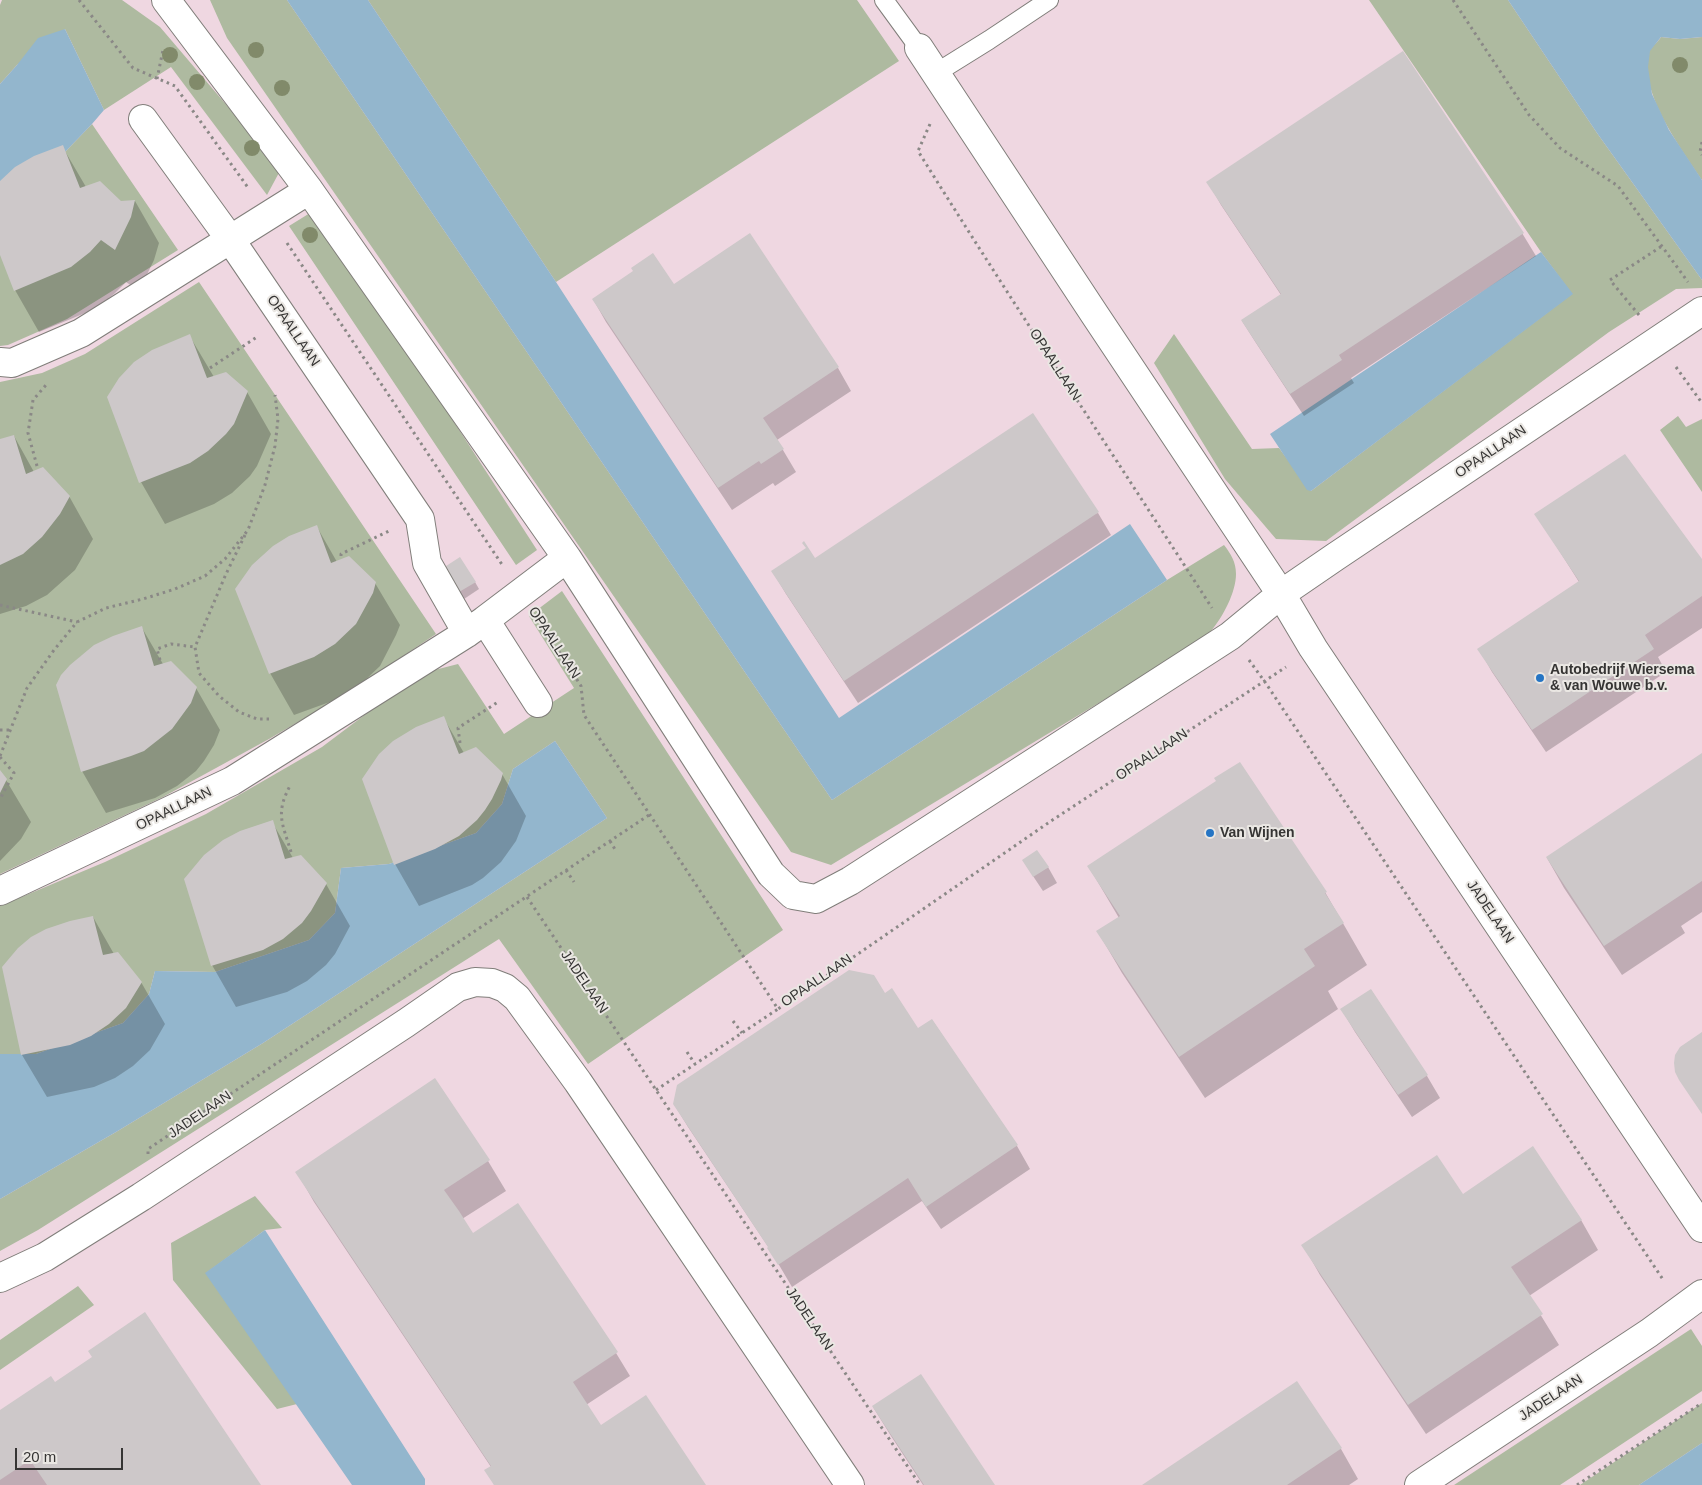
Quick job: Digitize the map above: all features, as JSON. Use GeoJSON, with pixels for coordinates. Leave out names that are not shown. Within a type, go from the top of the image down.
{"type":"FeatureCollection","features":[{"type":"Feature","properties":{"kind":"street","name":"OPAALLAAN"},"geometry":{"type":"LineString","coordinates":[[166,0],[309,190],[567,558],[771,874],[793,895],[816,899],[850,881],[1230,636],[1281,594],[1650,330],[1702,311]]}},
{"type":"Feature","properties":{"kind":"street"},"geometry":{"type":"LineString","coordinates":[[919,48],[1281,594]]}},
{"type":"Feature","properties":{"kind":"street","name":"OPAALLAAN"},"geometry":{"type":"LineString","coordinates":[[144,118],[230,239],[420,519],[427,563],[532,694]]}},
{"type":"Feature","properties":{"kind":"street"},"geometry":{"type":"LineString","coordinates":[[0,362],[12,363],[81,333],[309,190]]}},
{"type":"Feature","properties":{"kind":"street","name":"OPAALLAAN"},"geometry":{"type":"LineString","coordinates":[[0,891],[232,781],[476,626],[567,558]]}},
{"type":"Feature","properties":{"kind":"street","name":"JADELAAN"},"geometry":{"type":"LineString","coordinates":[[1281,594],[1313,648],[1702,1228]]}},
{"type":"Feature","properties":{"kind":"street"},"geometry":{"type":"LineString","coordinates":[[0,1278],[45,1257],[141,1197],[406,1024],[458,987],[475,982],[492,983],[505,988],[517,998],[578,1082],[850,1485]]}},
{"type":"Feature","properties":{"kind":"street","name":"JADELAAN"},"geometry":{"type":"LineString","coordinates":[[1419,1485],[1649,1333],[1692,1301]]}},
{"type":"Feature","properties":{"kind":"lane"},"geometry":{"type":"LineString","coordinates":[[884,0],[919,48]]}},
{"type":"Feature","properties":{"kind":"lane"},"geometry":{"type":"LineString","coordinates":[[941,81],[989,40],[1048,0]]}},
{"type":"Feature","properties":{"kind":"path","name":"OPAALLAAN"},"geometry":{"type":"LineString","coordinates":[[79,0],[133,68],[175,86],[268,215],[522,593],[581,686],[584,715],[778,1009],[1051,820],[1265,682],[1313,648]]}},
{"type":"Feature","properties":{"kind":"path"},"geometry":{"type":"LineString","coordinates":[[1452,0],[1529,115],[1560,148],[1618,186],[1690,286]]}},
{"type":"Feature","properties":{"kind":"path","name":"OPAALLAAN"},"geometry":{"type":"LineString","coordinates":[[941,81],[918,151],[1000,282],[1046,350],[1230,636],[1265,682]]}},
{"type":"Feature","properties":{"kind":"path"},"geometry":{"type":"LineString","coordinates":[[1702,142],[1700,152],[1702,155]]}},
{"type":"Feature","properties":{"kind":"path"},"geometry":{"type":"LineString","coordinates":[[1650,330],[1610,280],[1662,246]]}},
{"type":"Feature","properties":{"kind":"path"},"geometry":{"type":"LineString","coordinates":[[210,368],[284,318]]}},
{"type":"Feature","properties":{"kind":"path"},"geometry":{"type":"LineString","coordinates":[[37,466],[28,433],[33,400],[51,380],[38,352]]}},
{"type":"Feature","properties":{"kind":"path"},"geometry":{"type":"LineString","coordinates":[[272,719],[258,719],[239,712],[219,696],[199,673],[195,647],[226,574],[248,530],[265,485],[275,446],[278,419],[276,395]]}},
{"type":"Feature","properties":{"kind":"path"},"geometry":{"type":"LineString","coordinates":[[1698,397],[1702,403]]}},
{"type":"Feature","properties":{"kind":"path"},"geometry":{"type":"LineString","coordinates":[[341,556],[340,554],[396,527],[416,513]]}},
{"type":"Feature","properties":{"kind":"path"},"geometry":{"type":"LineString","coordinates":[[0,799],[14,773],[0,756],[27,688],[77,622],[106,608],[174,590],[205,576],[225,559],[248,530]]}},
{"type":"Feature","properties":{"kind":"path"},"geometry":{"type":"LineString","coordinates":[[0,605],[77,622]]}},
{"type":"Feature","properties":{"kind":"path"},"geometry":{"type":"LineString","coordinates":[[160,660],[157,649],[171,644],[195,647]]}},
{"type":"Feature","properties":{"kind":"path"},"geometry":{"type":"LineString","coordinates":[[1265,682],[1692,1301]]}},
{"type":"Feature","properties":{"kind":"path"},"geometry":{"type":"LineString","coordinates":[[460,743],[458,728],[532,694]]}},
{"type":"Feature","properties":{"kind":"path"},"geometry":{"type":"LineString","coordinates":[[0,730],[9,730]]}},
{"type":"Feature","properties":{"kind":"path"},"geometry":{"type":"LineString","coordinates":[[291,852],[281,817],[284,797],[293,782]]}},
{"type":"Feature","properties":{"kind":"path"},"geometry":{"type":"LineString","coordinates":[[527,897],[649,815]]}},
{"type":"Feature","properties":{"kind":"path"},"geometry":{"type":"LineString","coordinates":[[610,841],[616,851]]}},
{"type":"Feature","properties":{"kind":"path"},"geometry":{"type":"LineString","coordinates":[[566,870],[574,882]]}},
{"type":"Feature","properties":{"kind":"path","name":"JADELAAN"},"geometry":{"type":"LineString","coordinates":[[141,1197],[148,1149],[527,897],[920,1485]]}},
{"type":"Feature","properties":{"kind":"path"},"geometry":{"type":"LineString","coordinates":[[656,1090],[778,1009]]}},
{"type":"Feature","properties":{"kind":"path"},"geometry":{"type":"LineString","coordinates":[[733,1021],[742,1033]]}},
{"type":"Feature","properties":{"kind":"path"},"geometry":{"type":"LineString","coordinates":[[687,1052],[695,1064]]}},
{"type":"Feature","properties":{"kind":"path"},"geometry":{"type":"LineString","coordinates":[[1576,1485],[1702,1403]]}},
{"type":"Feature","properties":{"kind":"shaded area"},"geometry":{"type":"Polygon","coordinates":[[[0,0],[1702,0],[1702,1457],[1660,1485],[0,1485],[0,0]]]}},
{"type":"Feature","properties":{"kind":"green space"},"geometry":{"type":"Polygon","coordinates":[[[2,0],[122,0],[160,27],[281,169],[267,195],[171,67],[104,110],[65,29],[17,65],[0,84],[0,5],[2,0]]]}},
{"type":"Feature","properties":{"kind":"green space"},"geometry":{"type":"Polygon","coordinates":[[[210,0],[287,0],[832,800],[1167,580],[1224,545],[1233,558],[1236,574],[1234,589],[1220,619],[1208,634],[1183,652],[831,865],[791,852],[227,38],[210,0]]]}},
{"type":"Feature","properties":{"kind":"green space"},"geometry":{"type":"Polygon","coordinates":[[[368,0],[857,0],[899,61],[556,282],[368,0]]]}},
{"type":"Feature","properties":{"kind":"green space"},"geometry":{"type":"Polygon","coordinates":[[[1369,0],[1508,0],[1597,133],[1702,280],[1702,288],[1676,289],[1609,332],[1326,541],[1276,539],[1225,479],[1154,363],[1174,334],[1252,449],[1279,448],[1311,491],[1572,294],[1541,252],[1369,0]]]}},
{"type":"Feature","properties":{"kind":"green space"},"geometry":{"type":"Polygon","coordinates":[[[1661,37],[1680,39],[1702,37],[1702,180],[1673,136],[1655,102],[1647,68],[1649,52],[1661,37]]]}},
{"type":"Feature","properties":{"kind":"green space"},"geometry":{"type":"Polygon","coordinates":[[[92,124],[178,250],[67,319],[8,345],[0,346],[0,191],[65,152],[92,124]]]}},
{"type":"Feature","properties":{"kind":"green space"},"geometry":{"type":"Polygon","coordinates":[[[310,213],[382,311],[537,550],[516,565],[289,226],[310,213]]]}},
{"type":"Feature","properties":{"kind":"green space"},"geometry":{"type":"Polygon","coordinates":[[[199,282],[436,634],[351,691],[269,739],[163,797],[0,874],[0,382],[42,373],[85,354],[199,282]]]}},
{"type":"Feature","properties":{"kind":"green space"},"geometry":{"type":"Polygon","coordinates":[[[1678,416],[1686,427],[1702,419],[1702,492],[1660,430],[1678,416]]]}},
{"type":"Feature","properties":{"kind":"green space"},"geometry":{"type":"Polygon","coordinates":[[[562,591],[783,930],[588,1064],[499,939],[38,1230],[0,1251],[0,1199],[116,1132],[263,1043],[607,818],[555,741],[513,769],[502,804],[476,833],[389,864],[341,868],[335,913],[309,940],[215,972],[155,971],[149,994],[123,1023],[36,1054],[0,1054],[0,906],[105,862],[206,814],[322,747],[419,674],[458,664],[504,734],[574,688],[529,616],[562,591]]]}},
{"type":"Feature","properties":{"kind":"green space"},"geometry":{"type":"Polygon","coordinates":[[[255,1196],[282,1228],[265,1230],[206,1273],[297,1404],[277,1409],[173,1280],[171,1243],[255,1196]]]}},
{"type":"Feature","properties":{"kind":"green space"},"geometry":{"type":"Polygon","coordinates":[[[78,1286],[94,1305],[0,1370],[0,1340],[78,1286]]]}},
{"type":"Feature","properties":{"kind":"green space"},"geometry":{"type":"Polygon","coordinates":[[[1691,1329],[1702,1346],[1702,1391],[1560,1485],[1454,1485],[1691,1329]]]}},
{"type":"Feature","properties":{"kind":"green space"},"geometry":{"type":"Polygon","coordinates":[[[1702,1403],[1702,1443],[1639,1485],[1580,1485],[1702,1403]]]}},
{"type":"Feature","properties":{"kind":"water"},"geometry":{"type":"Polygon","coordinates":[[[287,0],[368,0],[556,282],[839,718],[1130,524],[1167,580],[832,800],[287,0]]]}},
{"type":"Feature","properties":{"kind":"water"},"geometry":{"type":"Polygon","coordinates":[[[1508,0],[1702,0],[1702,37],[1680,39],[1661,37],[1650,51],[1648,67],[1652,94],[1669,130],[1702,180],[1702,280],[1597,133],[1508,0]]]}},
{"type":"Feature","properties":{"kind":"water"},"geometry":{"type":"Polygon","coordinates":[[[65,29],[104,110],[65,152],[0,191],[0,84],[38,38],[65,29]]]}},
{"type":"Feature","properties":{"kind":"water"},"geometry":{"type":"Polygon","coordinates":[[[1541,252],[1573,294],[1311,491],[1307,490],[1270,434],[1541,252]]]}},
{"type":"Feature","properties":{"kind":"water"},"geometry":{"type":"Polygon","coordinates":[[[555,741],[607,818],[263,1043],[116,1132],[0,1199],[0,1054],[36,1054],[123,1023],[149,994],[155,971],[215,972],[309,940],[335,913],[341,868],[389,864],[476,833],[502,804],[513,769],[555,741]]]}},
{"type":"Feature","properties":{"kind":"water"},"geometry":{"type":"Polygon","coordinates":[[[265,1230],[425,1479],[425,1485],[352,1485],[205,1273],[265,1230]]]}},
{"type":"Feature","properties":{"kind":"water"},"geometry":{"type":"Polygon","coordinates":[[[1702,1443],[1702,1485],[1639,1485],[1702,1443]]]}},
{"type":"Feature","properties":{"kind":"building"},"geometry":{"type":"Polygon","coordinates":[[[1403,51],[1524,233],[1339,355],[1342,360],[1290,394],[1241,320],[1281,294],[1206,182],[1403,51]]]}},
{"type":"Feature","properties":{"kind":"building"},"geometry":{"type":"Polygon","coordinates":[[[63,145],[80,188],[100,181],[121,201],[135,200],[131,217],[115,250],[101,240],[90,252],[71,267],[14,291],[0,255],[0,181],[15,167],[34,156],[63,145]]]}},
{"type":"Feature","properties":{"kind":"building"},"geometry":{"type":"Polygon","coordinates":[[[750,233],[839,367],[763,418],[784,449],[761,464],[759,461],[718,488],[592,299],[633,271],[631,268],[653,253],[674,284],[750,233]]]}},
{"type":"Feature","properties":{"kind":"building"},"geometry":{"type":"Polygon","coordinates":[[[190,334],[207,378],[226,372],[248,391],[234,424],[208,451],[190,463],[139,483],[107,397],[119,378],[134,362],[152,350],[190,334]]]}},
{"type":"Feature","properties":{"kind":"building"},"geometry":{"type":"Polygon","coordinates":[[[1033,413],[1099,512],[844,681],[771,571],[806,548],[802,543],[804,541],[815,558],[1033,413]]]}},
{"type":"Feature","properties":{"kind":"building"},"geometry":{"type":"Polygon","coordinates":[[[14,435],[26,474],[43,467],[70,496],[60,514],[42,537],[23,554],[0,565],[0,439],[14,435]]]}},
{"type":"Feature","properties":{"kind":"building"},"geometry":{"type":"Polygon","coordinates":[[[1625,454],[1702,559],[1702,596],[1645,635],[1654,649],[1532,730],[1477,649],[1579,581],[1534,514],[1625,454]]]}},
{"type":"Feature","properties":{"kind":"building"},"geometry":{"type":"Polygon","coordinates":[[[317,525],[331,563],[349,556],[376,582],[373,593],[356,624],[335,644],[314,657],[269,674],[235,589],[252,565],[273,546],[289,536],[317,525]]]}},
{"type":"Feature","properties":{"kind":"building"},"geometry":{"type":"Polygon","coordinates":[[[460,557],[476,582],[459,592],[443,568],[460,557]]]}},
{"type":"Feature","properties":{"kind":"building"},"geometry":{"type":"Polygon","coordinates":[[[142,626],[154,666],[171,661],[197,687],[191,703],[172,729],[144,751],[81,772],[56,685],[61,675],[70,665],[94,645],[142,626]]]}},
{"type":"Feature","properties":{"kind":"building"},"geometry":{"type":"Polygon","coordinates":[[[444,716],[459,754],[476,747],[503,773],[501,780],[485,810],[459,836],[435,849],[394,865],[362,779],[379,754],[393,741],[416,727],[444,716]]]}},
{"type":"Feature","properties":{"kind":"building"},"geometry":{"type":"Polygon","coordinates":[[[1702,753],[1702,881],[1604,946],[1546,857],[1702,753]]]}},
{"type":"Feature","properties":{"kind":"building"},"geometry":{"type":"Polygon","coordinates":[[[1240,762],[1327,892],[1325,893],[1344,923],[1304,949],[1315,966],[1179,1057],[1096,931],[1120,916],[1087,866],[1216,781],[1214,778],[1240,762]]]}},
{"type":"Feature","properties":{"kind":"building"},"geometry":{"type":"Polygon","coordinates":[[[0,770],[7,779],[0,793],[0,770]]]}},
{"type":"Feature","properties":{"kind":"building"},"geometry":{"type":"Polygon","coordinates":[[[273,820],[285,859],[301,855],[327,883],[302,923],[283,939],[263,950],[211,966],[184,879],[204,855],[223,840],[240,831],[273,820]]]}},
{"type":"Feature","properties":{"kind":"building"},"geometry":{"type":"Polygon","coordinates":[[[1037,850],[1049,867],[1033,877],[1022,860],[1037,850]]]}},
{"type":"Feature","properties":{"kind":"building"},"geometry":{"type":"Polygon","coordinates":[[[93,916],[103,955],[118,952],[142,982],[126,1008],[109,1024],[91,1036],[70,1045],[21,1055],[2,967],[18,948],[31,937],[46,929],[93,916]]]}},
{"type":"Feature","properties":{"kind":"building"},"geometry":{"type":"Polygon","coordinates":[[[849,970],[874,975],[885,993],[892,988],[918,1028],[932,1019],[1018,1145],[926,1207],[908,1178],[778,1265],[673,1104],[677,1085],[849,970]]]}},
{"type":"Feature","properties":{"kind":"building"},"geometry":{"type":"Polygon","coordinates":[[[1371,989],[1428,1075],[1398,1095],[1340,1009],[1371,989]]]}},
{"type":"Feature","properties":{"kind":"building"},"geometry":{"type":"Polygon","coordinates":[[[1702,1032],[1702,1114],[1679,1080],[1675,1072],[1674,1063],[1675,1055],[1680,1047],[1702,1032]]]}},
{"type":"Feature","properties":{"kind":"building"},"geometry":{"type":"Polygon","coordinates":[[[435,1078],[490,1160],[444,1190],[473,1233],[518,1203],[618,1352],[573,1382],[601,1425],[646,1395],[706,1485],[494,1485],[484,1470],[491,1466],[295,1172],[435,1078]]]}},
{"type":"Feature","properties":{"kind":"building"},"geometry":{"type":"Polygon","coordinates":[[[1533,1146],[1582,1220],[1511,1267],[1543,1314],[1408,1405],[1301,1245],[1437,1155],[1463,1194],[1533,1146]]]}},
{"type":"Feature","properties":{"kind":"building"},"geometry":{"type":"Polygon","coordinates":[[[145,1312],[261,1485],[47,1485],[30,1460],[0,1480],[0,1410],[51,1376],[55,1382],[92,1357],[88,1351],[145,1312]]]}},
{"type":"Feature","properties":{"kind":"building"},"geometry":{"type":"Polygon","coordinates":[[[921,1374],[995,1485],[924,1485],[872,1406],[921,1374]]]}},
{"type":"Feature","properties":{"kind":"building"},"geometry":{"type":"Polygon","coordinates":[[[1297,1381],[1342,1448],[1287,1485],[1142,1485],[1297,1381]]]}},
{"type":"Feature","properties":{"kind":"place","name":"Autobedrijf Wiersema & van Wouwe b.v."},"geometry":{"type":"Point","coordinates":[1540,678]}},
{"type":"Feature","properties":{"kind":"place","name":"Van Wijnen"},"geometry":{"type":"Point","coordinates":[1210,833]}}]}
